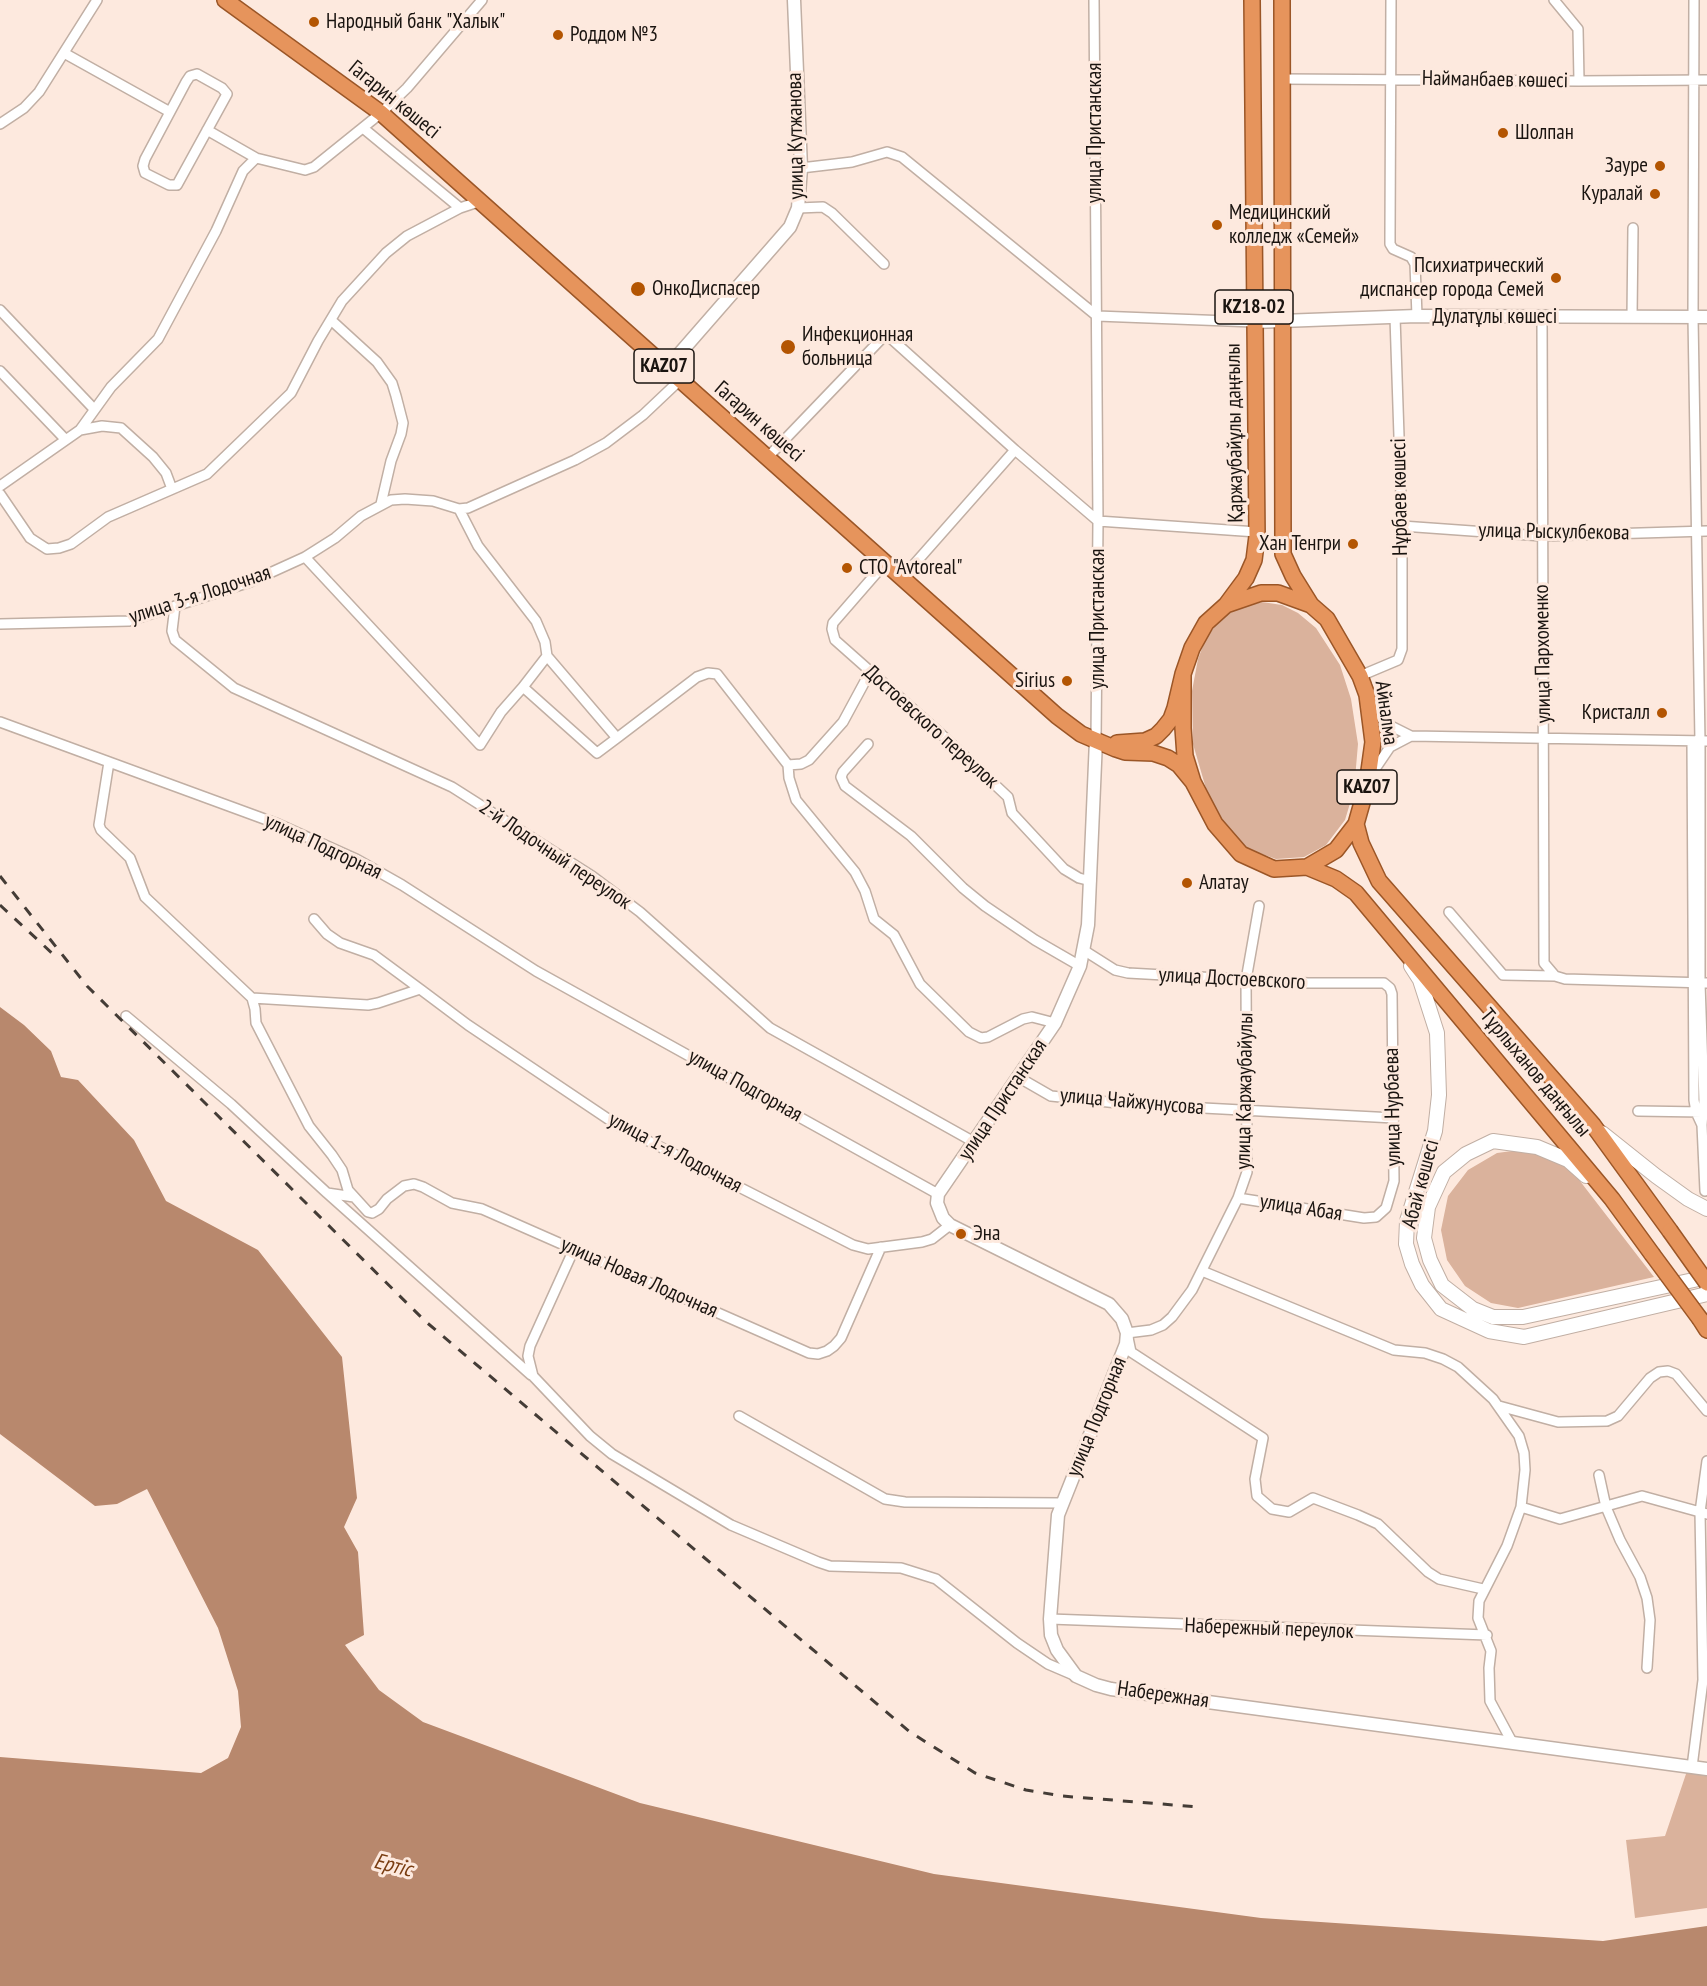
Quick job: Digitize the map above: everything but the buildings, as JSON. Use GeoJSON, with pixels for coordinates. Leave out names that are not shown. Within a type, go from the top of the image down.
{"type":"FeatureCollection","features":[{"type":"Feature","properties":{"kind":"highway","name":"Гагарин көшесі"},"geometry":{"type":"LineString","coordinates":[[225,0],[381,113],[1058,716],[1081,734],[1096,740]]}},
{"type":"Feature","properties":{"kind":"highway","name":"Қаржаубайұлы даңғылы"},"geometry":{"type":"LineString","coordinates":[[1226,605],[1246,578],[1254,560],[1257,532],[1252,0]]}},
{"type":"Feature","properties":{"kind":"highway","name":"KZ18-02"},"geometry":{"type":"LineString","coordinates":[[1282,0],[1283,554],[1293,576],[1311,605]]}},
{"type":"Feature","properties":{"kind":"highway","name":"Айналма"},"geometry":{"type":"LineString","coordinates":[[1261,593],[1278,593],[1311,605],[1327,619],[1360,676],[1367,696],[1373,742],[1367,785],[1356,824],[1336,850],[1307,867],[1274,869],[1241,854],[1215,824],[1193,782],[1185,756],[1183,674],[1192,648],[1206,623],[1226,605],[1261,593]]}},
{"type":"Feature","properties":{"kind":"highway","name":"KAZ07"},"geometry":{"type":"LineString","coordinates":[[1096,740],[1123,743],[1145,741],[1156,736],[1171,719],[1183,674]]}},
{"type":"Feature","properties":{"kind":"highway","name":"KAZ07"},"geometry":{"type":"LineString","coordinates":[[1096,740],[1125,752],[1153,753],[1168,758],[1179,765],[1193,782]]}},
{"type":"Feature","properties":{"kind":"highway","name":"Тұрлыханов даңғылы"},"geometry":{"type":"LineString","coordinates":[[1356,824],[1361,843],[1379,881],[1593,1125],[1707,1283]]}},
{"type":"Feature","properties":{"kind":"highway","name":"Тұрлыханов даңғылы"},"geometry":{"type":"LineString","coordinates":[[1307,867],[1336,879],[1356,893],[1388,928],[1612,1199],[1704,1325]]}},
{"type":"Feature","properties":{"kind":"main road","name":"Абай көшесі"},"geometry":{"type":"LineString","coordinates":[[1388,928],[1420,980],[1437,1034],[1439,1095],[1434,1131],[1407,1221],[1406,1244],[1422,1286],[1441,1309],[1489,1331],[1524,1337],[1707,1294]]}},
{"type":"Feature","properties":{"kind":"main road"},"geometry":{"type":"LineString","coordinates":[[1593,1125],[1656,1176],[1688,1199],[1707,1209]]}},
{"type":"Feature","properties":{"kind":"main road","name":"Абай көшесі"},"geometry":{"type":"LineString","coordinates":[[1612,1199],[1568,1160],[1538,1147],[1493,1141],[1466,1154],[1444,1172],[1428,1207],[1424,1238],[1430,1260],[1442,1285],[1473,1309],[1493,1317],[1523,1317],[1707,1277]]}},
{"type":"Feature","properties":{"kind":"street"},"geometry":{"type":"LineString","coordinates":[[0,124],[24,108],[39,92],[97,0]]}},
{"type":"Feature","properties":{"kind":"street"},"geometry":{"type":"LineString","coordinates":[[207,130],[256,158],[305,170],[314,167],[381,113],[407,88],[482,0]]}},
{"type":"Feature","properties":{"kind":"street","name":"улица Кутжанова"},"geometry":{"type":"LineString","coordinates":[[667,368],[790,227],[798,208],[801,168],[794,0]]}},
{"type":"Feature","properties":{"kind":"street","name":"улица Пристанская"},"geometry":{"type":"LineString","coordinates":[[938,1194],[1055,1023],[1080,966],[1089,925],[1096,740],[1098,521],[1094,0]]}},
{"type":"Feature","properties":{"kind":"street"},"geometry":{"type":"LineString","coordinates":[[1391,0],[1390,244],[1401,254],[1411,257],[1415,264],[1417,316]]}},
{"type":"Feature","properties":{"kind":"street"},"geometry":{"type":"LineString","coordinates":[[1554,0],[1578,29],[1579,81]]}},
{"type":"Feature","properties":{"kind":"street"},"geometry":{"type":"LineString","coordinates":[[1694,0],[1693,317],[1704,849],[1700,983]]}},
{"type":"Feature","properties":{"kind":"street"},"geometry":{"type":"LineString","coordinates":[[64,53],[170,112]]}},
{"type":"Feature","properties":{"kind":"street"},"geometry":{"type":"LineString","coordinates":[[196,74],[222,88],[227,94],[225,102],[207,130],[177,185],[169,185],[145,173],[143,166],[170,112],[190,76],[196,74]]}},
{"type":"Feature","properties":{"kind":"street","name":"Найманбаев көшесі"},"geometry":{"type":"LineString","coordinates":[[1282,79],[1707,80]]}},
{"type":"Feature","properties":{"kind":"street"},"geometry":{"type":"LineString","coordinates":[[363,128],[460,208]]}},
{"type":"Feature","properties":{"kind":"street"},"geometry":{"type":"LineString","coordinates":[[801,168],[852,162],[887,152],[902,157],[1097,316],[1254,322]]}},
{"type":"Feature","properties":{"kind":"street"},"geometry":{"type":"LineString","coordinates":[[80,430],[111,387],[158,339],[216,231],[243,171],[256,158]]}},
{"type":"Feature","properties":{"kind":"street"},"geometry":{"type":"LineString","coordinates":[[0,494],[30,538],[47,549],[71,544],[108,517],[207,474],[291,393],[342,302],[386,253],[407,236],[460,208],[481,201]]}},
{"type":"Feature","properties":{"kind":"street"},"geometry":{"type":"LineString","coordinates":[[798,208],[823,207],[884,264]]}},
{"type":"Feature","properties":{"kind":"street"},"geometry":{"type":"LineString","coordinates":[[1632,228],[1632,317]]}},
{"type":"Feature","properties":{"kind":"street"},"geometry":{"type":"LineString","coordinates":[[0,310],[94,409]]}},
{"type":"Feature","properties":{"kind":"street","name":"Дулатұлы көшесі"},"geometry":{"type":"LineString","coordinates":[[1254,322],[1417,316],[1707,317]]}},
{"type":"Feature","properties":{"kind":"street","name":"Нұрбаев көшесі"},"geometry":{"type":"LineString","coordinates":[[1360,676],[1398,660],[1402,649],[1402,526],[1395,317]]}},
{"type":"Feature","properties":{"kind":"street","name":"улица Пархоменко"},"geometry":{"type":"LineString","coordinates":[[1542,317],[1544,963],[1560,978]]}},
{"type":"Feature","properties":{"kind":"street"},"geometry":{"type":"LineString","coordinates":[[331,320],[377,362],[392,383],[396,396],[402,423],[401,434],[391,461],[381,504]]}},
{"type":"Feature","properties":{"kind":"street"},"geometry":{"type":"LineString","coordinates":[[768,457],[886,334],[1098,521],[1257,532]]}},
{"type":"Feature","properties":{"kind":"street"},"geometry":{"type":"LineString","coordinates":[[0,371],[65,439]]}},
{"type":"Feature","properties":{"kind":"street"},"geometry":{"type":"LineString","coordinates":[[617,738],[547,656],[545,642],[536,621],[478,546],[459,508],[468,508],[576,460],[606,443],[643,415],[680,380]]}},
{"type":"Feature","properties":{"kind":"street"},"geometry":{"type":"LineString","coordinates":[[0,486],[80,430],[102,426],[121,428],[153,457],[166,473],[172,489]]}},
{"type":"Feature","properties":{"kind":"street"},"geometry":{"type":"LineString","coordinates":[[903,577],[1015,450]]}},
{"type":"Feature","properties":{"kind":"street","name":"улица 3-я Лодочная"},"geometry":{"type":"LineString","coordinates":[[0,624],[129,621],[250,582],[305,557],[335,538],[361,516],[391,500],[433,501],[459,508]]}},
{"type":"Feature","properties":{"kind":"street","name":"улица Рыскулбекова"},"geometry":{"type":"LineString","coordinates":[[1402,526],[1542,536],[1707,531]]}},
{"type":"Feature","properties":{"kind":"street"},"geometry":{"type":"LineString","coordinates":[[305,557],[480,745],[501,712],[524,687],[547,656]]}},
{"type":"Feature","properties":{"kind":"street","name":"Достоевского переулок"},"geometry":{"type":"LineString","coordinates":[[885,562],[833,623],[835,640],[1008,797],[1012,813],[1064,869],[1079,878],[1091,881]]}},
{"type":"Feature","properties":{"kind":"street","name":"2-й Лодочный переулок"},"geometry":{"type":"LineString","coordinates":[[175,606],[171,631],[175,640],[234,688],[452,787],[592,876],[640,912],[770,1028],[974,1142]]}},
{"type":"Feature","properties":{"kind":"street"},"geometry":{"type":"LineString","coordinates":[[789,765],[801,764],[809,760],[843,722],[870,672]]}},
{"type":"Feature","properties":{"kind":"street"},"geometry":{"type":"LineString","coordinates":[[524,687],[597,753],[697,677],[708,673],[717,674],[789,765],[789,778],[796,800],[855,872],[865,891],[874,919],[894,935],[920,984],[969,1032],[981,1038],[1032,1017],[1055,1023]]}},
{"type":"Feature","properties":{"kind":"street"},"geometry":{"type":"LineString","coordinates":[[1367,696],[1385,723],[1411,736],[1700,741]]}},
{"type":"Feature","properties":{"kind":"street","name":"улица Подгорная"},"geometry":{"type":"LineString","coordinates":[[0,722],[278,824],[356,859],[402,885],[536,971],[938,1194]]}},
{"type":"Feature","properties":{"kind":"street"},"geometry":{"type":"LineString","coordinates":[[1367,785],[1377,765],[1390,747],[1411,736]]}},
{"type":"Feature","properties":{"kind":"street"},"geometry":{"type":"LineString","coordinates":[[1700,741],[1700,983],[1702,1125],[1706,1188]]}},
{"type":"Feature","properties":{"kind":"street"},"geometry":{"type":"LineString","coordinates":[[868,744],[843,772],[845,786],[911,836],[963,888],[986,906],[1035,940],[1080,966]]}},
{"type":"Feature","properties":{"kind":"street"},"geometry":{"type":"LineString","coordinates":[[109,762],[99,825],[101,830],[130,858],[145,897],[252,998],[256,1023],[270,1052],[309,1126],[342,1170],[348,1190],[354,1197]]}},
{"type":"Feature","properties":{"kind":"street","name":"улица Каржаубайулы"},"geometry":{"type":"LineString","coordinates":[[1127,1333],[1163,1325],[1172,1317],[1192,1290],[1202,1271],[1238,1198],[1247,1172],[1246,980],[1259,906]]}},
{"type":"Feature","properties":{"kind":"street"},"geometry":{"type":"LineString","coordinates":[[1449,912],[1503,975],[1700,983]]}},
{"type":"Feature","properties":{"kind":"street","name":"улица 1-я Лодочная"},"geometry":{"type":"LineString","coordinates":[[314,919],[327,934],[340,943],[374,955],[468,1025],[617,1125],[853,1245],[868,1249],[932,1239],[950,1225]]}},
{"type":"Feature","properties":{"kind":"street","name":"улица Достоевского"},"geometry":{"type":"LineString","coordinates":[[1085,951],[1115,970],[1128,973],[1246,980],[1384,983]]}},
{"type":"Feature","properties":{"kind":"street","name":"улица Нурбаева"},"geometry":{"type":"LineString","coordinates":[[1364,1218],[1376,1217],[1386,1208],[1394,1181],[1392,994],[1390,988],[1384,983]]}},
{"type":"Feature","properties":{"kind":"street"},"geometry":{"type":"LineString","coordinates":[[252,998],[368,1005],[378,1004],[420,990]]}},
{"type":"Feature","properties":{"kind":"street","name":"Набережная"},"geometry":{"type":"LineString","coordinates":[[126,1017],[231,1104],[532,1376],[590,1436],[612,1454],[731,1525],[830,1566],[901,1568],[936,1579],[1017,1643],[1048,1664],[1096,1685],[1111,1689],[1707,1769]]}},
{"type":"Feature","properties":{"kind":"street","name":"улица Чайжунусова"},"geometry":{"type":"LineString","coordinates":[[1018,1077],[1051,1096],[1127,1104],[1394,1118]]}},
{"type":"Feature","properties":{"kind":"street"},"geometry":{"type":"LineString","coordinates":[[1638,1110],[1702,1112]]}},
{"type":"Feature","properties":{"kind":"street","name":"улица Новая Лодочная"},"geometry":{"type":"LineString","coordinates":[[354,1197],[368,1212],[372,1213],[379,1209],[395,1191],[404,1186],[414,1184],[423,1187],[443,1199],[482,1209],[809,1353],[818,1354],[834,1346],[842,1338],[881,1247]]}},
{"type":"Feature","properties":{"kind":"street"},"geometry":{"type":"LineString","coordinates":[[327,1193],[354,1197]]}},
{"type":"Feature","properties":{"kind":"street"},"geometry":{"type":"LineString","coordinates":[[938,1194],[939,1210],[950,1225]]}},
{"type":"Feature","properties":{"kind":"street","name":"улица Абая"},"geometry":{"type":"LineString","coordinates":[[1238,1198],[1364,1218]]}},
{"type":"Feature","properties":{"kind":"street","name":"улица Подгорная"},"geometry":{"type":"LineString","coordinates":[[950,1225],[1109,1304],[1122,1319],[1127,1333],[1126,1344],[1058,1515],[1050,1619],[1051,1635],[1057,1650],[1076,1676]]}},
{"type":"Feature","properties":{"kind":"street"},"geometry":{"type":"LineString","coordinates":[[532,1376],[528,1356],[530,1346],[574,1249]]}},
{"type":"Feature","properties":{"kind":"street"},"geometry":{"type":"LineString","coordinates":[[1202,1271],[1394,1350],[1425,1353],[1443,1359],[1458,1367],[1499,1406],[1519,1436],[1524,1453],[1525,1470],[1521,1507],[1506,1546],[1483,1589],[1479,1601],[1478,1618],[1481,1628],[1487,1635],[1491,1651],[1490,1701],[1512,1742]]}},
{"type":"Feature","properties":{"kind":"street"},"geometry":{"type":"LineString","coordinates":[[1127,1333],[1131,1352],[1263,1438],[1255,1479],[1257,1497],[1272,1509],[1289,1512],[1313,1498],[1378,1524],[1428,1572],[1439,1579],[1483,1589]]}},
{"type":"Feature","properties":{"kind":"street"},"geometry":{"type":"LineString","coordinates":[[1499,1406],[1558,1422],[1607,1420],[1618,1416],[1650,1378],[1659,1372],[1668,1371],[1676,1374],[1707,1411]]}},
{"type":"Feature","properties":{"kind":"street"},"geometry":{"type":"LineString","coordinates":[[739,1416],[885,1498],[905,1502],[1062,1503]]}},
{"type":"Feature","properties":{"kind":"street"},"geometry":{"type":"LineString","coordinates":[[1692,1767],[1705,1680],[1703,1513],[1707,1461]]}},
{"type":"Feature","properties":{"kind":"street"},"geometry":{"type":"LineString","coordinates":[[1599,1475],[1606,1507],[1620,1540],[1640,1576],[1647,1598],[1650,1620],[1647,1668]]}},
{"type":"Feature","properties":{"kind":"street"},"geometry":{"type":"LineString","coordinates":[[1521,1507],[1560,1519],[1642,1496],[1703,1513]]}},
{"type":"Feature","properties":{"kind":"street","name":"Набережный переулок"},"geometry":{"type":"LineString","coordinates":[[1050,1619],[1487,1635]]}},
{"type":"Feature","properties":{"kind":"shaded area"},"geometry":{"type":"Polygon","coordinates":[[[1262,602],[1282,605],[1298,613],[1316,628],[1340,665],[1351,699],[1358,744],[1354,790],[1345,820],[1326,845],[1304,857],[1276,859],[1248,849],[1223,824],[1207,792],[1193,744],[1192,691],[1198,659],[1206,638],[1220,620],[1236,609],[1262,602]]]}},
{"type":"Feature","properties":{"kind":"shaded area"},"geometry":{"type":"Polygon","coordinates":[[[1520,1150],[1549,1156],[1573,1172],[1654,1277],[1518,1308],[1491,1303],[1465,1286],[1447,1260],[1441,1230],[1448,1196],[1468,1170],[1497,1153],[1520,1150]]]}},
{"type":"Feature","properties":{"kind":"shaded area"},"geometry":{"type":"Polygon","coordinates":[[[1687,1771],[1707,1774],[1707,1908],[1635,1918],[1626,1840],[1665,1836],[1687,1771]]]}},
{"type":"Feature","properties":{"kind":"water","name":"Ертіс"},"geometry":{"type":"Polygon","coordinates":[[[0,1007],[24,1025],[51,1051],[61,1077],[78,1080],[134,1140],[166,1201],[258,1250],[342,1357],[357,1498],[344,1527],[358,1552],[364,1635],[345,1645],[379,1690],[423,1722],[640,1803],[934,1874],[1261,1918],[1603,1941],[1707,1926],[1707,1986],[0,1986],[0,1757],[201,1773],[228,1758],[241,1727],[238,1691],[218,1628],[147,1489],[117,1504],[95,1506],[0,1434],[0,1007]]]}},
{"type":"Feature","properties":{"kind":"railway"},"geometry":{"type":"LineString","coordinates":[[0,876],[87,986],[425,1321],[910,1732],[975,1773],[1026,1790],[1062,1796],[1199,1807]]}},
{"type":"Feature","properties":{"kind":"railway"},"geometry":{"type":"LineString","coordinates":[[0,905],[54,955]]}},
{"type":"Feature","properties":{"kind":"place","name":"Народный банк \"Халык\""},"geometry":{"type":"Point","coordinates":[314,22]}},
{"type":"Feature","properties":{"kind":"place","name":"Роддом №3"},"geometry":{"type":"Point","coordinates":[558,35]}},
{"type":"Feature","properties":{"kind":"place","name":"Шолпан"},"geometry":{"type":"Point","coordinates":[1503,133]}},
{"type":"Feature","properties":{"kind":"place","name":"Зауре"},"geometry":{"type":"Point","coordinates":[1660,166]}},
{"type":"Feature","properties":{"kind":"place","name":"Куралай"},"geometry":{"type":"Point","coordinates":[1655,194]}},
{"type":"Feature","properties":{"kind":"place","name":"Медицинский колледж «Семей»"},"geometry":{"type":"Point","coordinates":[1217,225]}},
{"type":"Feature","properties":{"kind":"place","name":"Психиатрический диспансер города Семей"},"geometry":{"type":"Point","coordinates":[1556,278]}},
{"type":"Feature","properties":{"kind":"place","name":"ОнкоДиспасер"},"geometry":{"type":"Point","coordinates":[638,289]}},
{"type":"Feature","properties":{"kind":"place","name":"Инфекционная больница"},"geometry":{"type":"Point","coordinates":[788,347]}},
{"type":"Feature","properties":{"kind":"place","name":"Хан Тенгри"},"geometry":{"type":"Point","coordinates":[1353,544]}},
{"type":"Feature","properties":{"kind":"place","name":"СТО \"Avtoreal\""},"geometry":{"type":"Point","coordinates":[847,568]}},
{"type":"Feature","properties":{"kind":"place","name":"Sirius"},"geometry":{"type":"Point","coordinates":[1067,681]}},
{"type":"Feature","properties":{"kind":"place","name":"Кристалл"},"geometry":{"type":"Point","coordinates":[1662,713]}},
{"type":"Feature","properties":{"kind":"place","name":"Алатау"},"geometry":{"type":"Point","coordinates":[1187,883]}},
{"type":"Feature","properties":{"kind":"place","name":"Эна"},"geometry":{"type":"Point","coordinates":[961,1234]}}]}
